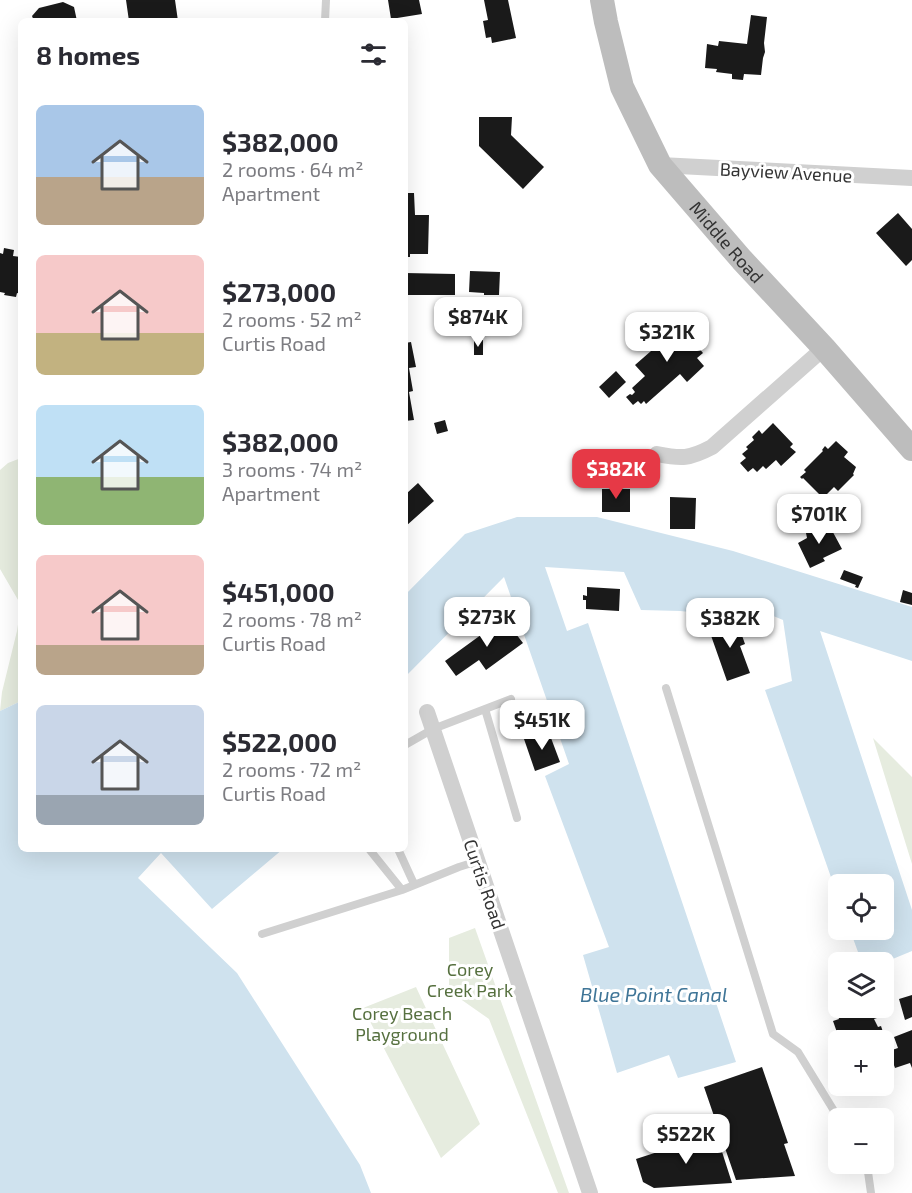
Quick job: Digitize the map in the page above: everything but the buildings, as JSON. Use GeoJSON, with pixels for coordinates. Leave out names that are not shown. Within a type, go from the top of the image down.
{"type":"FeatureCollection","features":[{"type":"Feature","properties":{"kind":"main road","name":"Middle Road"},"geometry":{"type":"LineString","coordinates":[[602,0],[622,87],[660,165],[912,449]]}},
{"type":"Feature","properties":{"kind":"street","name":"Bayview Avenue"},"geometry":{"type":"LineString","coordinates":[[660,165],[912,178]]}},
{"type":"Feature","properties":{"kind":"street"},"geometry":{"type":"LineString","coordinates":[[657,454],[679,458],[695,455],[712,447],[824,348]]}},
{"type":"Feature","properties":{"kind":"street","name":"Curtis Road"},"geometry":{"type":"LineString","coordinates":[[427,712],[590,1193]]}},
{"type":"Feature","properties":{"kind":"lane"},"geometry":{"type":"LineString","coordinates":[[325,18],[326,0]]}},
{"type":"Feature","properties":{"kind":"lane"},"geometry":{"type":"LineString","coordinates":[[666,688],[773,1034],[798,1052],[832,1108]]}},
{"type":"Feature","properties":{"kind":"lane"},"geometry":{"type":"LineString","coordinates":[[408,743],[433,729],[511,699]]}},
{"type":"Feature","properties":{"kind":"lane"},"geometry":{"type":"LineString","coordinates":[[485,709],[517,818]]}},
{"type":"Feature","properties":{"kind":"lane"},"geometry":{"type":"LineString","coordinates":[[371,852],[402,890]]}},
{"type":"Feature","properties":{"kind":"lane"},"geometry":{"type":"LineString","coordinates":[[399,852],[414,884]]}},
{"type":"Feature","properties":{"kind":"lane"},"geometry":{"type":"LineString","coordinates":[[262,934],[402,890],[478,861]]}},
{"type":"Feature","properties":{"kind":"lane"},"geometry":{"type":"LineString","coordinates":[[868,1174],[871,1193]]}},
{"type":"Feature","properties":{"kind":"green space"},"geometry":{"type":"Polygon","coordinates":[[[18,459],[18,600],[0,569],[0,470],[8,463],[18,459]]]}},
{"type":"Feature","properties":{"kind":"green space"},"geometry":{"type":"Polygon","coordinates":[[[18,624],[18,702],[0,711],[2,692],[18,624]]]}},
{"type":"Feature","properties":{"kind":"green space"},"geometry":{"type":"Polygon","coordinates":[[[873,738],[912,777],[912,864],[873,738]]]}},
{"type":"Feature","properties":{"kind":"green space","name":"Corey Creek Park"},"geometry":{"type":"Polygon","coordinates":[[[475,928],[569,1193],[558,1193],[489,1019],[449,991],[449,938],[475,928]]]}},
{"type":"Feature","properties":{"kind":"green space","name":"Corey Beach Playground"},"geometry":{"type":"Polygon","coordinates":[[[416,987],[480,1124],[441,1158],[363,1008],[416,987]]]}},
{"type":"Feature","properties":{"kind":"water","name":"Blue Point Canal"},"geometry":{"type":"Polygon","coordinates":[[[517,517],[597,517],[733,551],[912,607],[912,661],[820,631],[912,910],[912,951],[894,958],[894,952],[858,952],[854,940],[894,940],[894,874],[830,874],[765,690],[792,681],[783,620],[740,602],[730,616],[641,610],[624,572],[545,567],[567,631],[588,623],[736,1062],[678,1078],[669,1055],[617,1073],[583,955],[609,947],[545,776],[569,764],[504,577],[408,674],[408,592],[465,534],[517,517]]]}},
{"type":"Feature","properties":{"kind":"water"},"geometry":{"type":"Polygon","coordinates":[[[18,702],[18,852],[279,852],[212,909],[161,853],[138,878],[237,973],[360,1165],[371,1193],[0,1193],[0,711],[18,702]]]}}]}
